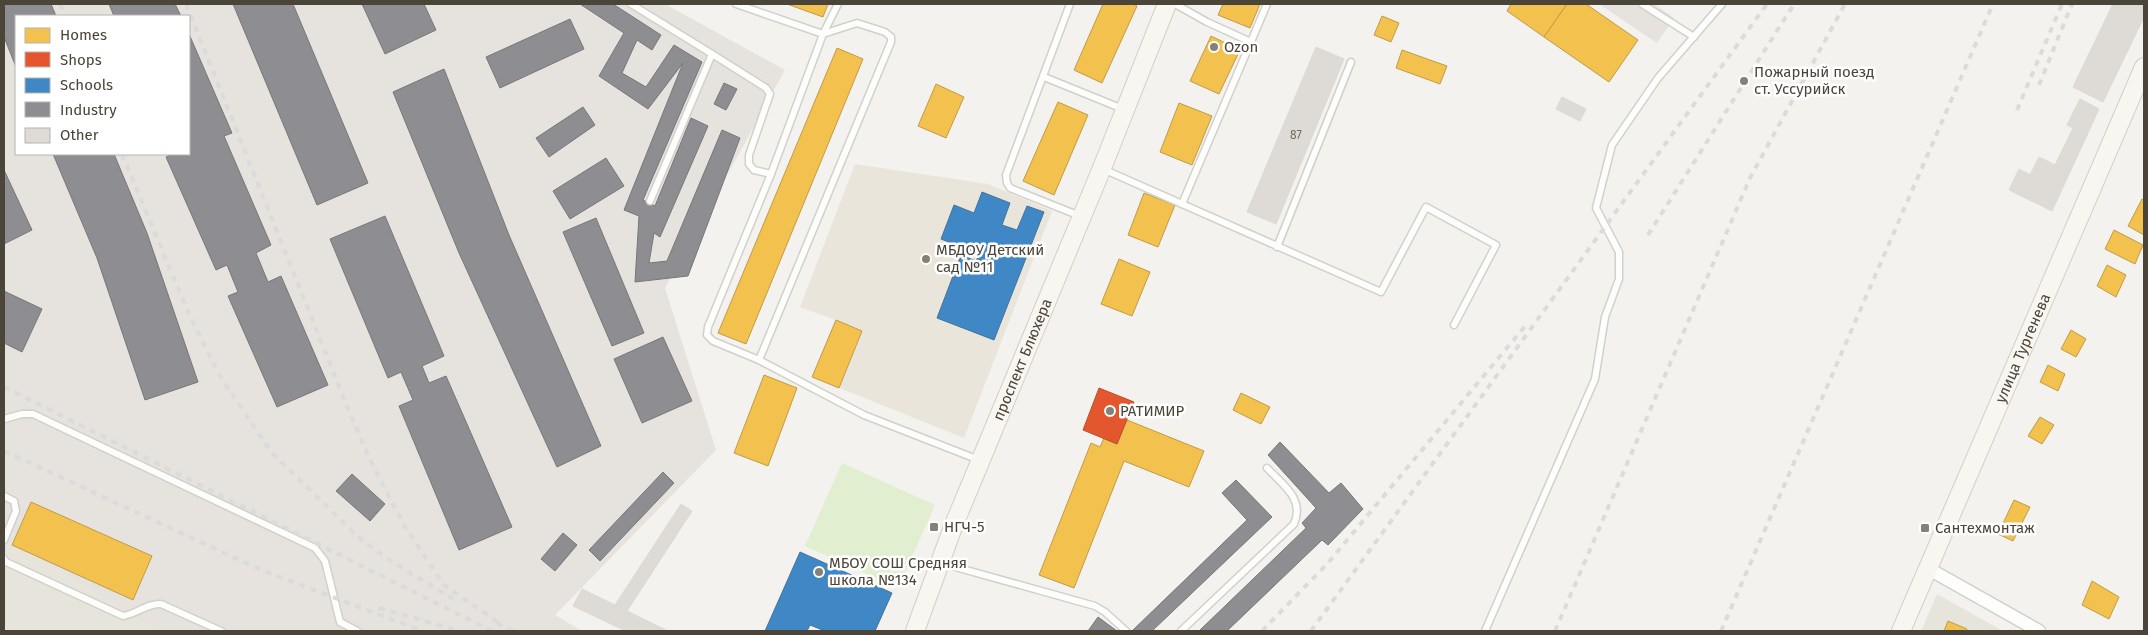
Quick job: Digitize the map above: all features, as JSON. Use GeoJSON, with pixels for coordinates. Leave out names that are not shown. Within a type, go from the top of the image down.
{"type":"FeatureCollection","features":[{"type":"Feature","properties":{"kind":"street","name":"проспект Блюхера"},"geometry":{"type":"LineString","coordinates":[[915,631],[980,460],[1080,216],[1102,168],[1123,109],[1166,4]]}},
{"type":"Feature","properties":{"kind":"street","name":"улица Тургенева"},"geometry":{"type":"LineString","coordinates":[[1902,631],[2144,67]]}},
{"type":"Feature","properties":{"kind":"street"},"geometry":{"type":"LineString","coordinates":[[1929,569],[2039,631]]}},
{"type":"Feature","properties":{"kind":"lane"},"geometry":{"type":"LineString","coordinates":[[632,4],[766,88],[770,94],[748,164],[754,170],[771,174]]}},
{"type":"Feature","properties":{"kind":"lane"},"geometry":{"type":"LineString","coordinates":[[736,4],[823,34],[857,23],[886,32],[892,42],[759,360]]}},
{"type":"Feature","properties":{"kind":"lane"},"geometry":{"type":"LineString","coordinates":[[838,4],[823,34],[771,174],[708,327],[707,335],[713,341],[759,360],[864,414],[980,460]]}},
{"type":"Feature","properties":{"kind":"lane"},"geometry":{"type":"LineString","coordinates":[[1070,4],[1006,175],[1010,188],[1080,216]]}},
{"type":"Feature","properties":{"kind":"lane"},"geometry":{"type":"LineString","coordinates":[[1174,4],[1207,22],[1252,42]]}},
{"type":"Feature","properties":{"kind":"lane"},"geometry":{"type":"LineString","coordinates":[[1182,204],[1268,4]]}},
{"type":"Feature","properties":{"kind":"lane"},"geometry":{"type":"LineString","coordinates":[[1642,4],[1694,37]]}},
{"type":"Feature","properties":{"kind":"lane"},"geometry":{"type":"LineString","coordinates":[[1485,631],[1595,378],[1605,316],[1619,279],[1619,252],[1596,208],[1612,145],[1658,78],[1722,4]]}},
{"type":"Feature","properties":{"kind":"lane"},"geometry":{"type":"LineString","coordinates":[[650,201],[712,54]]}},
{"type":"Feature","properties":{"kind":"lane"},"geometry":{"type":"LineString","coordinates":[[1277,247],[1351,62]]}},
{"type":"Feature","properties":{"kind":"lane"},"geometry":{"type":"LineString","coordinates":[[1044,76],[1123,109]]}},
{"type":"Feature","properties":{"kind":"lane"},"geometry":{"type":"LineString","coordinates":[[1102,168],[1381,292],[1426,207],[1496,245],[1454,325]]}},
{"type":"Feature","properties":{"kind":"lane"},"geometry":{"type":"LineString","coordinates":[[4,419],[22,414],[33,414],[315,548],[325,561],[340,622],[357,631]]}},
{"type":"Feature","properties":{"kind":"lane"},"geometry":{"type":"LineString","coordinates":[[1181,631],[1294,524],[1298,509],[1296,501],[1267,468]]}},
{"type":"Feature","properties":{"kind":"lane"},"geometry":{"type":"LineString","coordinates":[[4,496],[14,501],[16,505],[16,511],[4,540]]}},
{"type":"Feature","properties":{"kind":"lane"},"geometry":{"type":"LineString","coordinates":[[4,559],[6,562],[123,616],[133,615],[152,603],[161,604],[221,631]]}},
{"type":"Feature","properties":{"kind":"lane"},"geometry":{"type":"LineString","coordinates":[[940,562],[1095,606],[1105,612],[1126,631]]}},
{"type":"Feature","properties":{"kind":"shaded area"},"geometry":{"type":"Polygon","coordinates":[[[4,4],[665,4],[785,70],[665,288],[716,450],[555,615],[582,631],[156,631],[4,537],[4,4]]]}},
{"type":"Feature","properties":{"kind":"shaded area"},"geometry":{"type":"Polygon","coordinates":[[[1599,4],[1654,4],[1674,18],[1657,43],[1599,4]]]}},
{"type":"Feature","properties":{"kind":"shaded area","name":"МБДОУ Детский сад №11"},"geometry":{"type":"Polygon","coordinates":[[[855,164],[988,184],[1052,211],[964,438],[812,377],[835,320],[800,307],[855,164]]]}},
{"type":"Feature","properties":{"kind":"shaded area"},"geometry":{"type":"Polygon","coordinates":[[[4,537],[156,631],[4,631],[4,537]]]}},
{"type":"Feature","properties":{"kind":"shaded area"},"geometry":{"type":"Polygon","coordinates":[[[1937,594],[2003,631],[1921,631],[1937,594]]]}},
{"type":"Feature","properties":{"kind":"green space"},"geometry":{"type":"Polygon","coordinates":[[[842,463],[935,505],[898,588],[805,546],[842,463]]]}},
{"type":"Feature","properties":{"kind":"building: Homes"},"geometry":{"type":"Polygon","coordinates":[[[787,4],[828,4],[823,17],[787,4]]]}},
{"type":"Feature","properties":{"kind":"building: Homes"},"geometry":{"type":"Polygon","coordinates":[[[1103,4],[1133,4],[1137,6],[1102,83],[1074,70],[1103,4]]]}},
{"type":"Feature","properties":{"kind":"building: Homes"},"geometry":{"type":"Polygon","coordinates":[[[1223,4],[1260,4],[1250,28],[1218,15],[1223,4]]]}},
{"type":"Feature","properties":{"kind":"building: Homes"},"geometry":{"type":"Polygon","coordinates":[[[1511,4],[1567,4],[1544,37],[1507,11],[1511,4]]]}},
{"type":"Feature","properties":{"kind":"building: Homes"},"geometry":{"type":"Polygon","coordinates":[[[1567,4],[1586,4],[1638,40],[1609,82],[1544,37],[1567,4]]]}},
{"type":"Feature","properties":{"kind":"building: Homes"},"geometry":{"type":"Polygon","coordinates":[[[1382,16],[1399,23],[1391,42],[1374,35],[1382,16]]]}},
{"type":"Feature","properties":{"kind":"building: Homes"},"geometry":{"type":"Polygon","coordinates":[[[1211,36],[1240,50],[1219,94],[1190,81],[1211,36]]]}},
{"type":"Feature","properties":{"kind":"building: Homes"},"geometry":{"type":"Polygon","coordinates":[[[837,48],[863,59],[746,344],[718,333],[837,48]]]}},
{"type":"Feature","properties":{"kind":"building: Homes"},"geometry":{"type":"Polygon","coordinates":[[[1402,50],[1447,66],[1440,84],[1396,68],[1402,50]]]}},
{"type":"Feature","properties":{"kind":"building: Homes"},"geometry":{"type":"Polygon","coordinates":[[[936,84],[964,97],[946,138],[918,126],[936,84]]]}},
{"type":"Feature","properties":{"kind":"building: Homes"},"geometry":{"type":"Polygon","coordinates":[[[1058,102],[1088,115],[1054,195],[1023,181],[1058,102]]]}},
{"type":"Feature","properties":{"kind":"building: Homes"},"geometry":{"type":"Polygon","coordinates":[[[1179,103],[1212,116],[1192,165],[1160,152],[1179,103]]]}},
{"type":"Feature","properties":{"kind":"building: Homes"},"geometry":{"type":"Polygon","coordinates":[[[1144,193],[1175,205],[1158,247],[1128,235],[1144,193]]]}},
{"type":"Feature","properties":{"kind":"building: Homes"},"geometry":{"type":"Polygon","coordinates":[[[2142,199],[2144,200],[2144,235],[2128,226],[2142,199]]]}},
{"type":"Feature","properties":{"kind":"building: Homes"},"geometry":{"type":"Polygon","coordinates":[[[2114,230],[2143,245],[2135,264],[2105,249],[2114,230]]]}},
{"type":"Feature","properties":{"kind":"building: Homes"},"geometry":{"type":"Polygon","coordinates":[[[1119,259],[1150,272],[1132,316],[1101,304],[1119,259]]]}},
{"type":"Feature","properties":{"kind":"building: Homes"},"geometry":{"type":"Polygon","coordinates":[[[2107,265],[2126,275],[2116,297],[2097,286],[2107,265]]]}},
{"type":"Feature","properties":{"kind":"building: Homes"},"geometry":{"type":"Polygon","coordinates":[[[836,320],[862,331],[839,388],[812,377],[836,320]]]}},
{"type":"Feature","properties":{"kind":"building: Homes"},"geometry":{"type":"Polygon","coordinates":[[[2071,330],[2086,339],[2076,357],[2061,349],[2071,330]]]}},
{"type":"Feature","properties":{"kind":"building: Homes"},"geometry":{"type":"Polygon","coordinates":[[[2048,365],[2065,374],[2058,391],[2040,382],[2048,365]]]}},
{"type":"Feature","properties":{"kind":"building: Homes"},"geometry":{"type":"Polygon","coordinates":[[[764,375],[797,388],[768,466],[734,453],[764,375]]]}},
{"type":"Feature","properties":{"kind":"building: Homes"},"geometry":{"type":"Polygon","coordinates":[[[1241,393],[1270,407],[1261,424],[1233,410],[1241,393]]]}},
{"type":"Feature","properties":{"kind":"building: Homes"},"geometry":{"type":"Polygon","coordinates":[[[2040,417],[2054,425],[2042,444],[2028,436],[2040,417]]]}},
{"type":"Feature","properties":{"kind":"building: Homes"},"geometry":{"type":"Polygon","coordinates":[[[1127,420],[1204,451],[1189,487],[1124,461],[1074,588],[1039,575],[1091,443],[1100,447],[1104,438],[1117,444],[1127,420]]]}},
{"type":"Feature","properties":{"kind":"building: Homes"},"geometry":{"type":"Polygon","coordinates":[[[2014,500],[2030,507],[2013,541],[1998,534],[2014,500]]]}},
{"type":"Feature","properties":{"kind":"building: Homes"},"geometry":{"type":"Polygon","coordinates":[[[31,502],[152,556],[133,600],[12,545],[31,502]]]}},
{"type":"Feature","properties":{"kind":"building: Homes"},"geometry":{"type":"Polygon","coordinates":[[[2092,581],[2119,597],[2109,619],[2082,605],[2092,581]]]}},
{"type":"Feature","properties":{"kind":"building: Homes"},"geometry":{"type":"Polygon","coordinates":[[[1948,621],[1967,629],[1966,631],[1944,631],[1948,621]]]}},
{"type":"Feature","properties":{"kind":"building: Shops","name":"РАТИМИР"},"geometry":{"type":"Polygon","coordinates":[[[1099,388],[1134,402],[1117,444],[1083,430],[1099,388]]]}},
{"type":"Feature","properties":{"kind":"building: Schools"},"geometry":{"type":"Polygon","coordinates":[[[982,192],[1010,203],[1002,225],[1017,230],[1027,206],[1044,212],[994,340],[937,318],[961,255],[976,261],[979,254],[941,239],[954,205],[974,213],[982,192]]]}},
{"type":"Feature","properties":{"kind":"building: Schools","name":"МБОУ СОШ Средняя школа №134"},"geometry":{"type":"Polygon","coordinates":[[[800,552],[892,593],[875,631],[825,631],[810,625],[807,631],[765,631],[800,552]]]}},
{"type":"Feature","properties":{"kind":"building: Industry"},"geometry":{"type":"Polygon","coordinates":[[[4,4],[51,4],[56,15],[15,15],[15,64],[4,37],[4,4]]]}},
{"type":"Feature","properties":{"kind":"building: Industry"},"geometry":{"type":"Polygon","coordinates":[[[109,4],[175,4],[180,15],[114,15],[109,4]]]}},
{"type":"Feature","properties":{"kind":"building: Industry"},"geometry":{"type":"Polygon","coordinates":[[[233,4],[293,4],[368,183],[317,205],[233,4]]]}},
{"type":"Feature","properties":{"kind":"building: Industry"},"geometry":{"type":"Polygon","coordinates":[[[362,4],[424,4],[436,30],[385,54],[362,4]]]}},
{"type":"Feature","properties":{"kind":"building: Industry"},"geometry":{"type":"Polygon","coordinates":[[[580,4],[613,4],[661,35],[652,50],[637,40],[622,73],[646,87],[674,45],[702,62],[643,200],[655,206],[691,118],[708,126],[660,237],[654,233],[649,263],[667,261],[722,130],[740,138],[688,276],[635,282],[639,216],[624,210],[683,63],[648,109],[599,76],[624,33],[580,4]]]}},
{"type":"Feature","properties":{"kind":"building: Industry"},"geometry":{"type":"Polygon","coordinates":[[[570,19],[584,49],[500,88],[486,57],[570,19]]]}},
{"type":"Feature","properties":{"kind":"building: Industry"},"geometry":{"type":"Polygon","coordinates":[[[190,36],[232,133],[224,136],[271,245],[256,253],[268,282],[281,276],[328,385],[277,407],[228,296],[238,292],[227,265],[216,270],[166,157],[171,155],[190,155],[190,36]]]}},
{"type":"Feature","properties":{"kind":"building: Industry"},"geometry":{"type":"Polygon","coordinates":[[[444,69],[509,235],[601,446],[557,467],[459,253],[393,92],[444,69]]]}},
{"type":"Feature","properties":{"kind":"building: Industry"},"geometry":{"type":"Polygon","coordinates":[[[724,83],[737,89],[726,110],[714,104],[724,83]]]}},
{"type":"Feature","properties":{"kind":"building: Industry"},"geometry":{"type":"Polygon","coordinates":[[[583,107],[595,125],[549,157],[536,138],[583,107]]]}},
{"type":"Feature","properties":{"kind":"building: Industry"},"geometry":{"type":"Polygon","coordinates":[[[53,155],[114,155],[147,233],[198,382],[145,400],[97,258],[53,155]]]}},
{"type":"Feature","properties":{"kind":"building: Industry"},"geometry":{"type":"Polygon","coordinates":[[[606,158],[624,186],[570,219],[553,191],[606,158]]]}},
{"type":"Feature","properties":{"kind":"building: Industry"},"geometry":{"type":"Polygon","coordinates":[[[4,170],[32,230],[4,244],[4,170]]]}},
{"type":"Feature","properties":{"kind":"building: Industry"},"geometry":{"type":"Polygon","coordinates":[[[385,216],[444,356],[422,366],[429,383],[446,376],[512,527],[459,550],[399,406],[413,400],[401,372],[388,378],[330,239],[385,216]]]}},
{"type":"Feature","properties":{"kind":"building: Industry"},"geometry":{"type":"Polygon","coordinates":[[[596,218],[644,333],[612,346],[563,232],[596,218]]]}},
{"type":"Feature","properties":{"kind":"building: Industry"},"geometry":{"type":"Polygon","coordinates":[[[4,291],[42,309],[22,352],[4,343],[4,291]]]}},
{"type":"Feature","properties":{"kind":"building: Industry"},"geometry":{"type":"Polygon","coordinates":[[[663,337],[692,401],[642,423],[614,359],[663,337]]]}},
{"type":"Feature","properties":{"kind":"building: Industry"},"geometry":{"type":"Polygon","coordinates":[[[1280,442],[1329,493],[1341,483],[1363,509],[1328,545],[1322,540],[1227,631],[1199,631],[1306,528],[1302,523],[1316,508],[1268,455],[1280,442]]]}},
{"type":"Feature","properties":{"kind":"building: Industry"},"geometry":{"type":"Polygon","coordinates":[[[663,472],[674,483],[600,561],[589,550],[663,472]]]}},
{"type":"Feature","properties":{"kind":"building: Industry"},"geometry":{"type":"Polygon","coordinates":[[[352,474],[385,504],[370,521],[336,491],[352,474]]]}},
{"type":"Feature","properties":{"kind":"building: Industry"},"geometry":{"type":"Polygon","coordinates":[[[1236,480],[1272,517],[1152,631],[1132,631],[1247,520],[1222,493],[1236,480]]]}},
{"type":"Feature","properties":{"kind":"building: Industry"},"geometry":{"type":"Polygon","coordinates":[[[563,533],[577,545],[555,571],[541,559],[563,533]]]}},
{"type":"Feature","properties":{"kind":"building: Industry"},"geometry":{"type":"Polygon","coordinates":[[[1098,617],[1117,631],[1088,631],[1098,617]]]}},
{"type":"Feature","properties":{"kind":"building: Other"},"geometry":{"type":"Polygon","coordinates":[[[2113,4],[2144,4],[2144,17],[2103,102],[2073,87],[2113,4]]]}},
{"type":"Feature","properties":{"kind":"building: Other"},"geometry":{"type":"Polygon","coordinates":[[[1316,47],[1344,59],[1276,224],[1247,212],[1316,47]]]}},
{"type":"Feature","properties":{"kind":"building: Other"},"geometry":{"type":"Polygon","coordinates":[[[1562,97],[1586,109],[1580,121],[1556,109],[1562,97]]]}},
{"type":"Feature","properties":{"kind":"building: Other"},"geometry":{"type":"Polygon","coordinates":[[[2080,99],[2099,109],[2052,211],[2009,190],[2019,169],[2030,175],[2039,157],[2055,165],[2073,128],[2067,125],[2080,99]]]}},
{"type":"Feature","properties":{"kind":"building: Other"},"geometry":{"type":"Polygon","coordinates":[[[681,504],[692,511],[627,611],[668,631],[626,631],[573,606],[582,589],[615,605],[681,504]]]}},
{"type":"Feature","properties":{"kind":"railway"},"geometry":{"type":"LineString","coordinates":[[60,4],[65,15]]}},
{"type":"Feature","properties":{"kind":"railway"},"geometry":{"type":"LineString","coordinates":[[186,4],[350,414],[374,468],[405,527],[444,585],[502,625]]}},
{"type":"Feature","properties":{"kind":"railway"},"geometry":{"type":"LineString","coordinates":[[1311,631],[1767,4]]}},
{"type":"Feature","properties":{"kind":"railway"},"geometry":{"type":"LineString","coordinates":[[1648,235],[1794,4]]}},
{"type":"Feature","properties":{"kind":"railway"},"geometry":{"type":"LineString","coordinates":[[1555,631],[1750,178],[1845,4]]}},
{"type":"Feature","properties":{"kind":"railway"},"geometry":{"type":"LineString","coordinates":[[1721,631],[1993,4]]}},
{"type":"Feature","properties":{"kind":"railway"},"geometry":{"type":"LineString","coordinates":[[2017,110],[2062,4]]}},
{"type":"Feature","properties":{"kind":"railway"},"geometry":{"type":"LineString","coordinates":[[2039,85],[2072,4]]}},
{"type":"Feature","properties":{"kind":"railway"},"geometry":{"type":"LineString","coordinates":[[122,155],[188,312],[218,373],[272,453],[357,536],[386,558],[453,599]]}},
{"type":"Feature","properties":{"kind":"railway"},"geometry":{"type":"LineString","coordinates":[[1262,631],[1328,563],[1526,325]]}},
{"type":"Feature","properties":{"kind":"railway"},"geometry":{"type":"LineString","coordinates":[[4,387],[492,631]]}},
{"type":"Feature","properties":{"kind":"railway"},"geometry":{"type":"LineString","coordinates":[[4,451],[259,569],[422,631]]}},
{"type":"Feature","properties":{"kind":"railway"},"geometry":{"type":"LineString","coordinates":[[379,608],[460,631]]}},
{"type":"Feature","properties":{"kind":"railway"},"geometry":{"type":"LineString","coordinates":[[497,623],[513,631]]}},
{"type":"Feature","properties":{"kind":"place","name":"Ozon"},"geometry":{"type":"Point","coordinates":[1214,47]}},
{"type":"Feature","properties":{"kind":"place","name":"Пожарный поезд ст. Уссурийск"},"geometry":{"type":"Point","coordinates":[1744,81]}},
{"type":"Feature","properties":{"kind":"place","name":"МБДОУ Детский сад №11"},"geometry":{"type":"Point","coordinates":[926,259]}},
{"type":"Feature","properties":{"kind":"place","name":"РАТИМИР"},"geometry":{"type":"Point","coordinates":[1110,411]}},
{"type":"Feature","properties":{"kind":"place","name":"НГЧ-5"},"geometry":{"type":"Point","coordinates":[934,527]}},
{"type":"Feature","properties":{"kind":"place","name":"Сантехмонтаж"},"geometry":{"type":"Point","coordinates":[1925,528]}},
{"type":"Feature","properties":{"kind":"place","name":"МБОУ СОШ Средняя школа №134"},"geometry":{"type":"Point","coordinates":[819,572]}}]}
